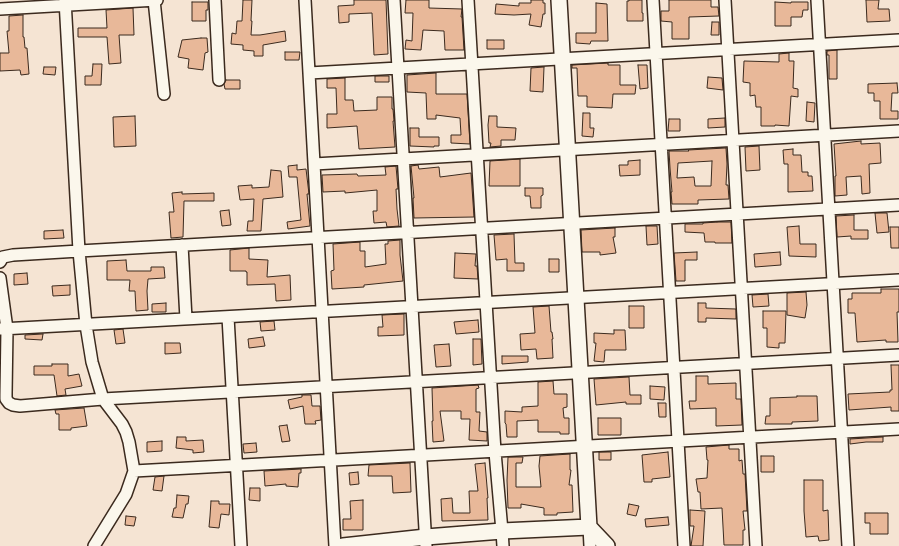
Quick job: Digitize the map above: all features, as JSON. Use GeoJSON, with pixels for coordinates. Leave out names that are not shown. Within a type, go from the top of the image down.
{"type":"FeatureCollection","features":[{"type":"Feature","properties":{"kind":"main road"},"geometry":{"type":"LineString","coordinates":[[559,0],[589,527],[608,546]]}},
{"type":"Feature","properties":{"kind":"main road"},"geometry":{"type":"LineString","coordinates":[[343,546],[426,542],[502,531],[589,527]]}},
{"type":"Feature","properties":{"kind":"street"},"geometry":{"type":"LineString","coordinates":[[0,9],[65,3],[156,0],[164,94]]}},
{"type":"Feature","properties":{"kind":"street"},"geometry":{"type":"LineString","coordinates":[[215,0],[219,80]]}},
{"type":"Feature","properties":{"kind":"street"},"geometry":{"type":"LineString","coordinates":[[305,0],[335,546]]}},
{"type":"Feature","properties":{"kind":"street"},"geometry":{"type":"LineString","coordinates":[[394,0],[426,542]]}},
{"type":"Feature","properties":{"kind":"street"},"geometry":{"type":"LineString","coordinates":[[468,0],[490,377],[503,546]]}},
{"type":"Feature","properties":{"kind":"street"},"geometry":{"type":"LineString","coordinates":[[653,0],[684,546]]}},
{"type":"Feature","properties":{"kind":"street"},"geometry":{"type":"LineString","coordinates":[[725,0],[756,546]]}},
{"type":"Feature","properties":{"kind":"street"},"geometry":{"type":"LineString","coordinates":[[817,0],[848,546]]}},
{"type":"Feature","properties":{"kind":"street"},"geometry":{"type":"LineString","coordinates":[[65,3],[79,250],[86,325],[92,362],[103,399],[122,424],[126,432],[134,471],[126,494],[94,546]]}},
{"type":"Feature","properties":{"kind":"street"},"geometry":{"type":"LineString","coordinates":[[309,73],[899,40]]}},
{"type":"Feature","properties":{"kind":"street"},"geometry":{"type":"LineString","coordinates":[[314,164],[899,131]]}},
{"type":"Feature","properties":{"kind":"street"},"geometry":{"type":"LineString","coordinates":[[0,262],[3,257],[13,255],[79,250],[899,205]]}},
{"type":"Feature","properties":{"kind":"street"},"geometry":{"type":"LineString","coordinates":[[182,245],[186,319]]}},
{"type":"Feature","properties":{"kind":"street"},"geometry":{"type":"LineString","coordinates":[[0,278],[6,399],[8,403],[20,406],[103,399],[327,386],[899,355]]}},
{"type":"Feature","properties":{"kind":"street"},"geometry":{"type":"LineString","coordinates":[[3,329],[899,280]]}},
{"type":"Feature","properties":{"kind":"street"},"geometry":{"type":"LineString","coordinates":[[228,317],[241,546]]}},
{"type":"Feature","properties":{"kind":"street"},"geometry":{"type":"LineString","coordinates":[[134,471],[899,429]]}},
{"type":"Feature","properties":{"kind":"street"},"geometry":{"type":"LineString","coordinates":[[589,527],[590,546]]}},
{"type":"Feature","properties":{"kind":"building"},"geometry":{"type":"Polygon","coordinates":[[[243,0],[252,0],[251,35],[285,31],[286,41],[263,45],[263,56],[254,56],[254,51],[243,50],[243,45],[231,44],[232,33],[236,34],[237,21],[242,21],[243,0]]]}},
{"type":"Feature","properties":{"kind":"building"},"geometry":{"type":"Polygon","coordinates":[[[354,0],[386,0],[388,54],[374,55],[372,13],[349,14],[349,22],[339,23],[338,6],[354,5],[354,0]]]}},
{"type":"Feature","properties":{"kind":"building"},"geometry":{"type":"Polygon","coordinates":[[[406,0],[429,0],[429,8],[462,9],[461,17],[464,50],[445,50],[444,31],[423,30],[421,50],[405,49],[406,40],[412,41],[413,13],[405,13],[406,0]]]}},
{"type":"Feature","properties":{"kind":"building"},"geometry":{"type":"Polygon","coordinates":[[[531,0],[543,0],[543,3],[545,3],[545,14],[543,14],[541,27],[529,25],[531,14],[495,14],[496,4],[519,6],[519,3],[531,3],[531,0]]]}},
{"type":"Feature","properties":{"kind":"building"},"geometry":{"type":"Polygon","coordinates":[[[642,0],[643,21],[627,21],[627,1],[642,0]]]}},
{"type":"Feature","properties":{"kind":"building"},"geometry":{"type":"Polygon","coordinates":[[[669,0],[711,0],[711,7],[718,7],[719,16],[689,17],[689,39],[672,39],[672,22],[661,21],[661,11],[669,11],[669,0]]]}},
{"type":"Feature","properties":{"kind":"building"},"geometry":{"type":"Polygon","coordinates":[[[866,0],[879,0],[878,9],[889,9],[890,21],[867,22],[866,0]]]}},
{"type":"Feature","properties":{"kind":"building"},"geometry":{"type":"Polygon","coordinates":[[[192,2],[208,2],[206,21],[192,21],[192,2]]]}},
{"type":"Feature","properties":{"kind":"building"},"geometry":{"type":"Polygon","coordinates":[[[775,2],[808,2],[808,10],[803,10],[802,17],[791,17],[791,26],[775,26],[775,2]]]}},
{"type":"Feature","properties":{"kind":"building"},"geometry":{"type":"Polygon","coordinates":[[[596,3],[607,4],[608,41],[591,41],[590,44],[576,43],[576,33],[596,33],[596,3]]]}},
{"type":"Feature","properties":{"kind":"building"},"geometry":{"type":"Polygon","coordinates":[[[133,8],[134,35],[119,35],[121,63],[109,64],[107,37],[78,37],[78,28],[107,28],[106,10],[133,8]]]}},
{"type":"Feature","properties":{"kind":"building"},"geometry":{"type":"Polygon","coordinates":[[[23,15],[23,37],[25,48],[27,48],[29,74],[21,75],[20,70],[0,71],[0,53],[9,53],[7,31],[9,31],[9,16],[23,15]]]}},
{"type":"Feature","properties":{"kind":"building"},"geometry":{"type":"Polygon","coordinates":[[[712,22],[719,22],[719,35],[711,35],[712,22]]]}},
{"type":"Feature","properties":{"kind":"building"},"geometry":{"type":"Polygon","coordinates":[[[207,38],[208,52],[205,53],[203,70],[188,68],[189,59],[178,57],[182,40],[207,38]]]}},
{"type":"Feature","properties":{"kind":"building"},"geometry":{"type":"Polygon","coordinates":[[[487,40],[504,40],[504,49],[487,49],[487,40]]]}},
{"type":"Feature","properties":{"kind":"building"},"geometry":{"type":"Polygon","coordinates":[[[837,50],[837,79],[829,79],[829,55],[827,55],[827,51],[837,50]]]}},
{"type":"Feature","properties":{"kind":"building"},"geometry":{"type":"Polygon","coordinates":[[[285,52],[300,52],[299,60],[285,60],[285,52]]]}},
{"type":"Feature","properties":{"kind":"building"},"geometry":{"type":"Polygon","coordinates":[[[789,53],[789,61],[794,61],[793,88],[798,89],[798,97],[791,96],[789,126],[761,126],[761,107],[756,107],[755,95],[750,96],[750,83],[743,82],[744,61],[779,62],[779,54],[789,53]]]}},
{"type":"Feature","properties":{"kind":"building"},"geometry":{"type":"Polygon","coordinates":[[[608,63],[608,65],[620,65],[620,85],[636,85],[635,94],[613,94],[612,108],[587,107],[587,96],[578,96],[577,68],[572,68],[572,65],[608,63]]]}},
{"type":"Feature","properties":{"kind":"building"},"geometry":{"type":"Polygon","coordinates":[[[93,64],[102,64],[101,85],[85,85],[85,76],[92,76],[93,64]]]}},
{"type":"Feature","properties":{"kind":"building"},"geometry":{"type":"Polygon","coordinates":[[[638,65],[647,65],[648,88],[640,89],[638,65]]]}},
{"type":"Feature","properties":{"kind":"building"},"geometry":{"type":"Polygon","coordinates":[[[44,67],[56,67],[55,75],[43,74],[44,67]]]}},
{"type":"Feature","properties":{"kind":"building"},"geometry":{"type":"Polygon","coordinates":[[[544,67],[543,92],[530,91],[531,68],[544,67]]]}},
{"type":"Feature","properties":{"kind":"building"},"geometry":{"type":"Polygon","coordinates":[[[436,73],[436,94],[467,94],[470,144],[451,143],[451,135],[461,135],[460,118],[436,115],[436,119],[427,119],[426,93],[407,92],[407,75],[436,73]]]}},
{"type":"Feature","properties":{"kind":"building"},"geometry":{"type":"Polygon","coordinates":[[[375,76],[389,76],[389,82],[375,82],[375,76]]]}},
{"type":"Feature","properties":{"kind":"building"},"geometry":{"type":"Polygon","coordinates":[[[708,77],[722,78],[723,90],[707,88],[708,77]]]}},
{"type":"Feature","properties":{"kind":"building"},"geometry":{"type":"Polygon","coordinates":[[[345,78],[345,100],[353,100],[354,111],[377,110],[377,97],[392,97],[395,147],[359,149],[357,126],[327,128],[327,114],[337,114],[336,88],[327,88],[327,79],[345,78]]]}},
{"type":"Feature","properties":{"kind":"building"},"geometry":{"type":"Polygon","coordinates":[[[226,80],[240,80],[240,89],[225,89],[224,84],[226,80]]]}},
{"type":"Feature","properties":{"kind":"building"},"geometry":{"type":"Polygon","coordinates":[[[897,83],[898,93],[892,93],[891,111],[898,111],[898,119],[880,119],[880,101],[874,101],[874,93],[868,93],[868,84],[897,83]]]}},
{"type":"Feature","properties":{"kind":"building"},"geometry":{"type":"Polygon","coordinates":[[[807,102],[815,103],[814,122],[806,121],[807,102]]]}},
{"type":"Feature","properties":{"kind":"building"},"geometry":{"type":"Polygon","coordinates":[[[583,113],[590,113],[590,128],[594,128],[593,137],[582,136],[583,113]]]}},
{"type":"Feature","properties":{"kind":"building"},"geometry":{"type":"Polygon","coordinates":[[[135,116],[136,146],[114,147],[113,117],[135,116]]]}},
{"type":"Feature","properties":{"kind":"building"},"geometry":{"type":"Polygon","coordinates":[[[489,116],[497,116],[497,127],[516,128],[515,140],[501,140],[501,146],[490,147],[491,143],[489,143],[488,125],[489,116]]]}},
{"type":"Feature","properties":{"kind":"building"},"geometry":{"type":"Polygon","coordinates":[[[725,118],[725,127],[708,128],[708,119],[725,118]]]}},
{"type":"Feature","properties":{"kind":"building"},"geometry":{"type":"Polygon","coordinates":[[[669,119],[680,119],[680,131],[668,131],[669,119]]]}},
{"type":"Feature","properties":{"kind":"building"},"geometry":{"type":"Polygon","coordinates":[[[410,128],[419,128],[419,137],[439,137],[439,146],[410,146],[410,128]]]}},
{"type":"Feature","properties":{"kind":"building"},"geometry":{"type":"Polygon","coordinates":[[[861,141],[861,144],[880,143],[881,163],[869,164],[870,193],[862,194],[861,176],[846,177],[847,195],[835,196],[836,176],[834,144],[861,141]]]}},
{"type":"Feature","properties":{"kind":"building"},"geometry":{"type":"Polygon","coordinates":[[[759,146],[760,170],[746,171],[745,147],[759,146]]]}},
{"type":"Feature","properties":{"kind":"building"},"geometry":{"type":"Polygon","coordinates":[[[726,148],[726,185],[728,185],[729,199],[698,200],[698,204],[672,204],[669,151],[689,151],[688,150],[726,148]],[[712,161],[678,163],[677,178],[694,177],[695,186],[711,186],[712,161]]]}},
{"type":"Feature","properties":{"kind":"building"},"geometry":{"type":"Polygon","coordinates":[[[793,149],[793,155],[801,155],[802,172],[808,172],[808,176],[812,176],[813,191],[788,192],[788,164],[784,164],[783,150],[793,149]]]}},
{"type":"Feature","properties":{"kind":"building"},"geometry":{"type":"Polygon","coordinates":[[[520,159],[520,186],[489,186],[490,161],[520,159]]]}},
{"type":"Feature","properties":{"kind":"building"},"geometry":{"type":"Polygon","coordinates":[[[640,160],[640,175],[620,176],[619,165],[628,165],[628,161],[640,160]]]}},
{"type":"Feature","properties":{"kind":"building"},"geometry":{"type":"Polygon","coordinates":[[[297,165],[297,170],[306,169],[309,194],[307,194],[310,226],[288,229],[287,222],[301,220],[297,177],[289,177],[288,166],[297,165]]]}},
{"type":"Feature","properties":{"kind":"building"},"geometry":{"type":"Polygon","coordinates":[[[418,165],[419,169],[439,167],[440,177],[471,173],[474,217],[414,218],[411,166],[418,165]]]}},
{"type":"Feature","properties":{"kind":"building"},"geometry":{"type":"Polygon","coordinates":[[[396,166],[399,226],[387,227],[386,222],[374,223],[373,211],[377,211],[377,190],[345,193],[345,191],[323,192],[322,175],[386,175],[385,167],[396,166]]]}},
{"type":"Feature","properties":{"kind":"building"},"geometry":{"type":"Polygon","coordinates":[[[271,170],[281,171],[283,197],[263,199],[261,231],[247,231],[248,221],[253,221],[254,199],[240,200],[238,186],[252,185],[252,188],[269,187],[271,170]]]}},
{"type":"Feature","properties":{"kind":"building"},"geometry":{"type":"Polygon","coordinates":[[[525,188],[543,188],[541,208],[531,208],[530,196],[525,196],[525,188]]]}},
{"type":"Feature","properties":{"kind":"building"},"geometry":{"type":"Polygon","coordinates":[[[182,192],[182,194],[214,193],[214,201],[184,201],[183,237],[171,238],[169,212],[174,212],[172,193],[182,192]]]}},
{"type":"Feature","properties":{"kind":"building"},"geometry":{"type":"Polygon","coordinates":[[[229,210],[231,225],[222,226],[220,211],[229,210]]]}},
{"type":"Feature","properties":{"kind":"building"},"geometry":{"type":"Polygon","coordinates":[[[875,213],[887,213],[889,232],[877,233],[875,213]]]}},
{"type":"Feature","properties":{"kind":"building"},"geometry":{"type":"Polygon","coordinates":[[[854,215],[854,230],[868,230],[868,239],[851,239],[851,236],[837,237],[836,216],[854,215]]]}},
{"type":"Feature","properties":{"kind":"building"},"geometry":{"type":"Polygon","coordinates":[[[731,222],[732,243],[705,242],[704,233],[685,232],[685,224],[731,222]]]}},
{"type":"Feature","properties":{"kind":"building"},"geometry":{"type":"Polygon","coordinates":[[[646,226],[657,226],[658,244],[647,245],[646,226]]]}},
{"type":"Feature","properties":{"kind":"building"},"geometry":{"type":"Polygon","coordinates":[[[799,226],[800,244],[816,244],[816,257],[789,256],[787,227],[799,226]]]}},
{"type":"Feature","properties":{"kind":"building"},"geometry":{"type":"Polygon","coordinates":[[[890,227],[899,227],[899,248],[891,248],[890,227]]]}},
{"type":"Feature","properties":{"kind":"building"},"geometry":{"type":"Polygon","coordinates":[[[615,228],[615,237],[613,237],[616,253],[600,255],[600,252],[582,252],[581,230],[615,228]]]}},
{"type":"Feature","properties":{"kind":"building"},"geometry":{"type":"Polygon","coordinates":[[[63,230],[64,238],[44,239],[44,231],[63,230]]]}},
{"type":"Feature","properties":{"kind":"building"},"geometry":{"type":"Polygon","coordinates":[[[514,234],[515,263],[524,263],[524,271],[507,271],[507,259],[496,260],[494,235],[514,234]]]}},
{"type":"Feature","properties":{"kind":"building"},"geometry":{"type":"Polygon","coordinates":[[[400,240],[403,281],[364,285],[364,287],[332,289],[331,271],[334,270],[333,244],[360,242],[360,251],[365,251],[365,267],[386,264],[385,244],[388,244],[388,241],[400,240]]]}},
{"type":"Feature","properties":{"kind":"building"},"geometry":{"type":"Polygon","coordinates":[[[249,248],[249,259],[268,260],[267,277],[290,275],[291,300],[276,301],[275,284],[247,285],[246,271],[230,271],[230,250],[249,248]]]}},
{"type":"Feature","properties":{"kind":"building"},"geometry":{"type":"Polygon","coordinates":[[[697,252],[697,260],[685,260],[685,281],[676,281],[674,253],[697,252]]]}},
{"type":"Feature","properties":{"kind":"building"},"geometry":{"type":"Polygon","coordinates":[[[780,252],[781,265],[755,267],[754,254],[780,252]]]}},
{"type":"Feature","properties":{"kind":"building"},"geometry":{"type":"Polygon","coordinates":[[[455,253],[476,254],[475,266],[477,266],[478,279],[454,278],[455,253]]]}},
{"type":"Feature","properties":{"kind":"building"},"geometry":{"type":"Polygon","coordinates":[[[549,259],[559,259],[559,272],[549,272],[549,259]]]}},
{"type":"Feature","properties":{"kind":"building"},"geometry":{"type":"Polygon","coordinates":[[[126,260],[127,271],[151,271],[151,267],[164,267],[165,278],[148,279],[148,310],[136,311],[135,291],[129,291],[130,280],[107,280],[107,261],[126,260]]]}},
{"type":"Feature","properties":{"kind":"building"},"geometry":{"type":"Polygon","coordinates":[[[27,273],[28,284],[14,285],[14,274],[27,273]]]}},
{"type":"Feature","properties":{"kind":"building"},"geometry":{"type":"Polygon","coordinates":[[[70,285],[70,295],[53,296],[52,286],[70,285]]]}},
{"type":"Feature","properties":{"kind":"building"},"geometry":{"type":"Polygon","coordinates":[[[881,289],[899,289],[899,312],[897,312],[898,342],[886,342],[886,340],[857,342],[855,313],[848,313],[848,299],[852,299],[852,293],[881,293],[881,289]]]}},
{"type":"Feature","properties":{"kind":"building"},"geometry":{"type":"Polygon","coordinates":[[[806,292],[807,305],[805,318],[787,315],[787,293],[806,292]]]}},
{"type":"Feature","properties":{"kind":"building"},"geometry":{"type":"Polygon","coordinates":[[[768,294],[769,306],[753,307],[752,295],[768,294]]]}},
{"type":"Feature","properties":{"kind":"building"},"geometry":{"type":"Polygon","coordinates":[[[166,303],[166,312],[152,312],[152,304],[166,303]]]}},
{"type":"Feature","properties":{"kind":"building"},"geometry":{"type":"Polygon","coordinates":[[[698,303],[706,303],[706,308],[736,309],[736,319],[706,318],[706,322],[698,322],[698,303]]]}},
{"type":"Feature","properties":{"kind":"building"},"geometry":{"type":"Polygon","coordinates":[[[549,306],[553,339],[553,358],[537,359],[536,349],[521,350],[520,334],[535,333],[533,307],[549,306]]]}},
{"type":"Feature","properties":{"kind":"building"},"geometry":{"type":"Polygon","coordinates":[[[629,306],[644,306],[644,328],[629,328],[629,306]]]}},
{"type":"Feature","properties":{"kind":"building"},"geometry":{"type":"Polygon","coordinates":[[[763,311],[786,311],[785,343],[779,343],[779,348],[767,347],[767,328],[763,328],[763,311]]]}},
{"type":"Feature","properties":{"kind":"building"},"geometry":{"type":"Polygon","coordinates":[[[404,314],[404,335],[378,336],[378,327],[383,327],[382,315],[404,314]]]}},
{"type":"Feature","properties":{"kind":"building"},"geometry":{"type":"Polygon","coordinates":[[[478,320],[479,332],[456,334],[454,322],[478,320]]]}},
{"type":"Feature","properties":{"kind":"building"},"geometry":{"type":"Polygon","coordinates":[[[274,321],[275,330],[261,331],[260,322],[274,321]]]}},
{"type":"Feature","properties":{"kind":"building"},"geometry":{"type":"Polygon","coordinates":[[[123,329],[125,343],[116,344],[114,330],[123,329]]]}},
{"type":"Feature","properties":{"kind":"building"},"geometry":{"type":"Polygon","coordinates":[[[614,330],[625,330],[626,350],[605,350],[604,362],[594,361],[596,343],[594,343],[594,333],[614,334],[614,330]]]}},
{"type":"Feature","properties":{"kind":"building"},"geometry":{"type":"Polygon","coordinates":[[[43,334],[42,340],[25,339],[25,335],[43,334]]]}},
{"type":"Feature","properties":{"kind":"building"},"geometry":{"type":"Polygon","coordinates":[[[263,337],[265,346],[249,348],[248,339],[263,337]]]}},
{"type":"Feature","properties":{"kind":"building"},"geometry":{"type":"Polygon","coordinates":[[[473,339],[481,339],[482,364],[473,365],[473,339]]]}},
{"type":"Feature","properties":{"kind":"building"},"geometry":{"type":"Polygon","coordinates":[[[165,343],[180,343],[181,353],[165,354],[165,343]]]}},
{"type":"Feature","properties":{"kind":"building"},"geometry":{"type":"Polygon","coordinates":[[[449,344],[451,366],[436,367],[434,345],[449,344]]]}},
{"type":"Feature","properties":{"kind":"building"},"geometry":{"type":"Polygon","coordinates":[[[502,356],[528,356],[528,362],[502,364],[502,356]]]}},
{"type":"Feature","properties":{"kind":"building"},"geometry":{"type":"Polygon","coordinates":[[[52,364],[68,364],[68,376],[79,374],[82,386],[65,389],[66,395],[57,396],[54,375],[34,375],[34,366],[52,366],[52,364]]]}},
{"type":"Feature","properties":{"kind":"building"},"geometry":{"type":"Polygon","coordinates":[[[891,365],[899,365],[899,411],[891,411],[891,407],[849,410],[848,394],[890,392],[890,390],[892,390],[891,365]]]}},
{"type":"Feature","properties":{"kind":"building"},"geometry":{"type":"Polygon","coordinates":[[[696,376],[708,376],[708,384],[736,383],[736,399],[741,399],[742,425],[716,426],[716,408],[690,409],[689,401],[696,401],[696,376]]]}},
{"type":"Feature","properties":{"kind":"building"},"geometry":{"type":"Polygon","coordinates":[[[629,377],[630,395],[641,395],[641,404],[626,404],[626,402],[596,405],[594,379],[629,377]]]}},
{"type":"Feature","properties":{"kind":"building"},"geometry":{"type":"Polygon","coordinates":[[[553,381],[554,394],[567,394],[567,407],[563,408],[564,418],[569,418],[569,434],[560,434],[560,432],[538,432],[538,420],[517,421],[517,437],[507,437],[505,411],[522,412],[522,407],[538,406],[538,382],[553,381]]]}},
{"type":"Feature","properties":{"kind":"building"},"geometry":{"type":"Polygon","coordinates":[[[478,385],[479,388],[476,389],[476,412],[480,412],[479,431],[487,432],[487,441],[469,440],[470,419],[461,419],[461,411],[440,411],[444,441],[433,442],[432,388],[478,385]]]}},
{"type":"Feature","properties":{"kind":"building"},"geometry":{"type":"Polygon","coordinates":[[[650,386],[665,387],[664,400],[650,399],[650,386]]]}},
{"type":"Feature","properties":{"kind":"building"},"geometry":{"type":"Polygon","coordinates":[[[302,395],[311,395],[312,406],[320,406],[321,420],[315,421],[316,424],[305,424],[303,406],[290,409],[288,400],[302,397],[302,395]]]}},
{"type":"Feature","properties":{"kind":"building"},"geometry":{"type":"Polygon","coordinates":[[[817,396],[818,421],[792,422],[792,424],[765,424],[766,416],[770,416],[770,398],[817,396]]]}},
{"type":"Feature","properties":{"kind":"building"},"geometry":{"type":"Polygon","coordinates":[[[658,403],[666,403],[666,417],[659,417],[658,403]]]}},
{"type":"Feature","properties":{"kind":"building"},"geometry":{"type":"Polygon","coordinates":[[[84,408],[87,426],[71,428],[71,430],[59,430],[59,414],[56,414],[55,410],[84,408]]]}},
{"type":"Feature","properties":{"kind":"building"},"geometry":{"type":"Polygon","coordinates":[[[598,418],[621,418],[621,435],[598,435],[598,418]]]}},
{"type":"Feature","properties":{"kind":"building"},"geometry":{"type":"Polygon","coordinates":[[[287,425],[290,441],[282,442],[279,426],[287,425]]]}},
{"type":"Feature","properties":{"kind":"building"},"geometry":{"type":"Polygon","coordinates":[[[177,437],[186,437],[186,441],[203,440],[204,452],[193,453],[193,450],[176,448],[177,437]]]}},
{"type":"Feature","properties":{"kind":"building"},"geometry":{"type":"Polygon","coordinates":[[[883,437],[883,442],[850,444],[850,439],[883,437]]]}},
{"type":"Feature","properties":{"kind":"building"},"geometry":{"type":"Polygon","coordinates":[[[162,441],[162,451],[147,452],[147,442],[162,441]]]}},
{"type":"Feature","properties":{"kind":"building"},"geometry":{"type":"Polygon","coordinates":[[[256,443],[257,452],[244,453],[243,444],[256,443]]]}},
{"type":"Feature","properties":{"kind":"building"},"geometry":{"type":"Polygon","coordinates":[[[729,445],[729,449],[739,449],[739,461],[742,460],[743,474],[745,474],[747,511],[743,511],[745,530],[743,530],[743,545],[724,545],[722,508],[701,509],[700,492],[698,492],[696,479],[707,478],[708,460],[706,447],[729,445]]]}},
{"type":"Feature","properties":{"kind":"building"},"geometry":{"type":"Polygon","coordinates":[[[599,452],[611,452],[611,460],[599,460],[599,452]]]}},
{"type":"Feature","properties":{"kind":"building"},"geometry":{"type":"Polygon","coordinates":[[[668,452],[670,477],[652,479],[652,482],[644,482],[642,455],[668,452]]]}},
{"type":"Feature","properties":{"kind":"building"},"geometry":{"type":"Polygon","coordinates":[[[570,454],[571,470],[569,485],[572,485],[573,512],[557,513],[557,515],[544,515],[544,508],[521,504],[521,508],[508,508],[508,457],[523,457],[522,463],[516,463],[516,487],[541,487],[539,466],[540,456],[570,454]]]}},
{"type":"Feature","properties":{"kind":"building"},"geometry":{"type":"Polygon","coordinates":[[[761,456],[774,456],[774,472],[761,472],[761,456]]]}},
{"type":"Feature","properties":{"kind":"building"},"geometry":{"type":"Polygon","coordinates":[[[410,463],[411,492],[393,493],[392,476],[368,476],[369,465],[410,463]]]}},
{"type":"Feature","properties":{"kind":"building"},"geometry":{"type":"Polygon","coordinates":[[[485,463],[488,520],[442,521],[441,499],[452,498],[453,513],[470,513],[469,491],[478,491],[475,464],[485,463]]]}},
{"type":"Feature","properties":{"kind":"building"},"geometry":{"type":"Polygon","coordinates":[[[301,469],[301,473],[299,473],[298,487],[286,486],[286,484],[265,486],[264,471],[301,469]]]}},
{"type":"Feature","properties":{"kind":"building"},"geometry":{"type":"Polygon","coordinates":[[[358,472],[359,484],[350,485],[349,473],[358,472]]]}},
{"type":"Feature","properties":{"kind":"building"},"geometry":{"type":"Polygon","coordinates":[[[164,476],[162,491],[153,490],[155,477],[164,476]]]}},
{"type":"Feature","properties":{"kind":"building"},"geometry":{"type":"Polygon","coordinates":[[[804,480],[823,480],[823,511],[828,510],[829,540],[819,541],[818,536],[806,537],[804,480]]]}},
{"type":"Feature","properties":{"kind":"building"},"geometry":{"type":"Polygon","coordinates":[[[250,488],[260,488],[260,501],[249,500],[250,488]]]}},
{"type":"Feature","properties":{"kind":"building"},"geometry":{"type":"Polygon","coordinates":[[[177,495],[189,496],[183,518],[172,517],[174,508],[176,508],[177,495]]]}},
{"type":"Feature","properties":{"kind":"building"},"geometry":{"type":"Polygon","coordinates":[[[363,500],[363,530],[343,530],[343,519],[351,519],[350,501],[363,500]]]}},
{"type":"Feature","properties":{"kind":"building"},"geometry":{"type":"Polygon","coordinates":[[[211,501],[219,501],[219,504],[230,504],[229,515],[221,514],[219,528],[209,527],[211,501]]]}},
{"type":"Feature","properties":{"kind":"building"},"geometry":{"type":"Polygon","coordinates":[[[629,504],[639,506],[636,516],[627,514],[629,504]]]}},
{"type":"Feature","properties":{"kind":"building"},"geometry":{"type":"Polygon","coordinates":[[[690,510],[705,511],[703,546],[691,546],[694,526],[690,526],[690,510]]]}},
{"type":"Feature","properties":{"kind":"building"},"geometry":{"type":"Polygon","coordinates":[[[865,513],[888,513],[888,534],[870,534],[870,523],[865,523],[865,513]]]}},
{"type":"Feature","properties":{"kind":"building"},"geometry":{"type":"Polygon","coordinates":[[[126,516],[136,517],[134,526],[125,525],[126,516]]]}},
{"type":"Feature","properties":{"kind":"building"},"geometry":{"type":"Polygon","coordinates":[[[668,517],[669,525],[646,527],[645,519],[668,517]]]}}]}
